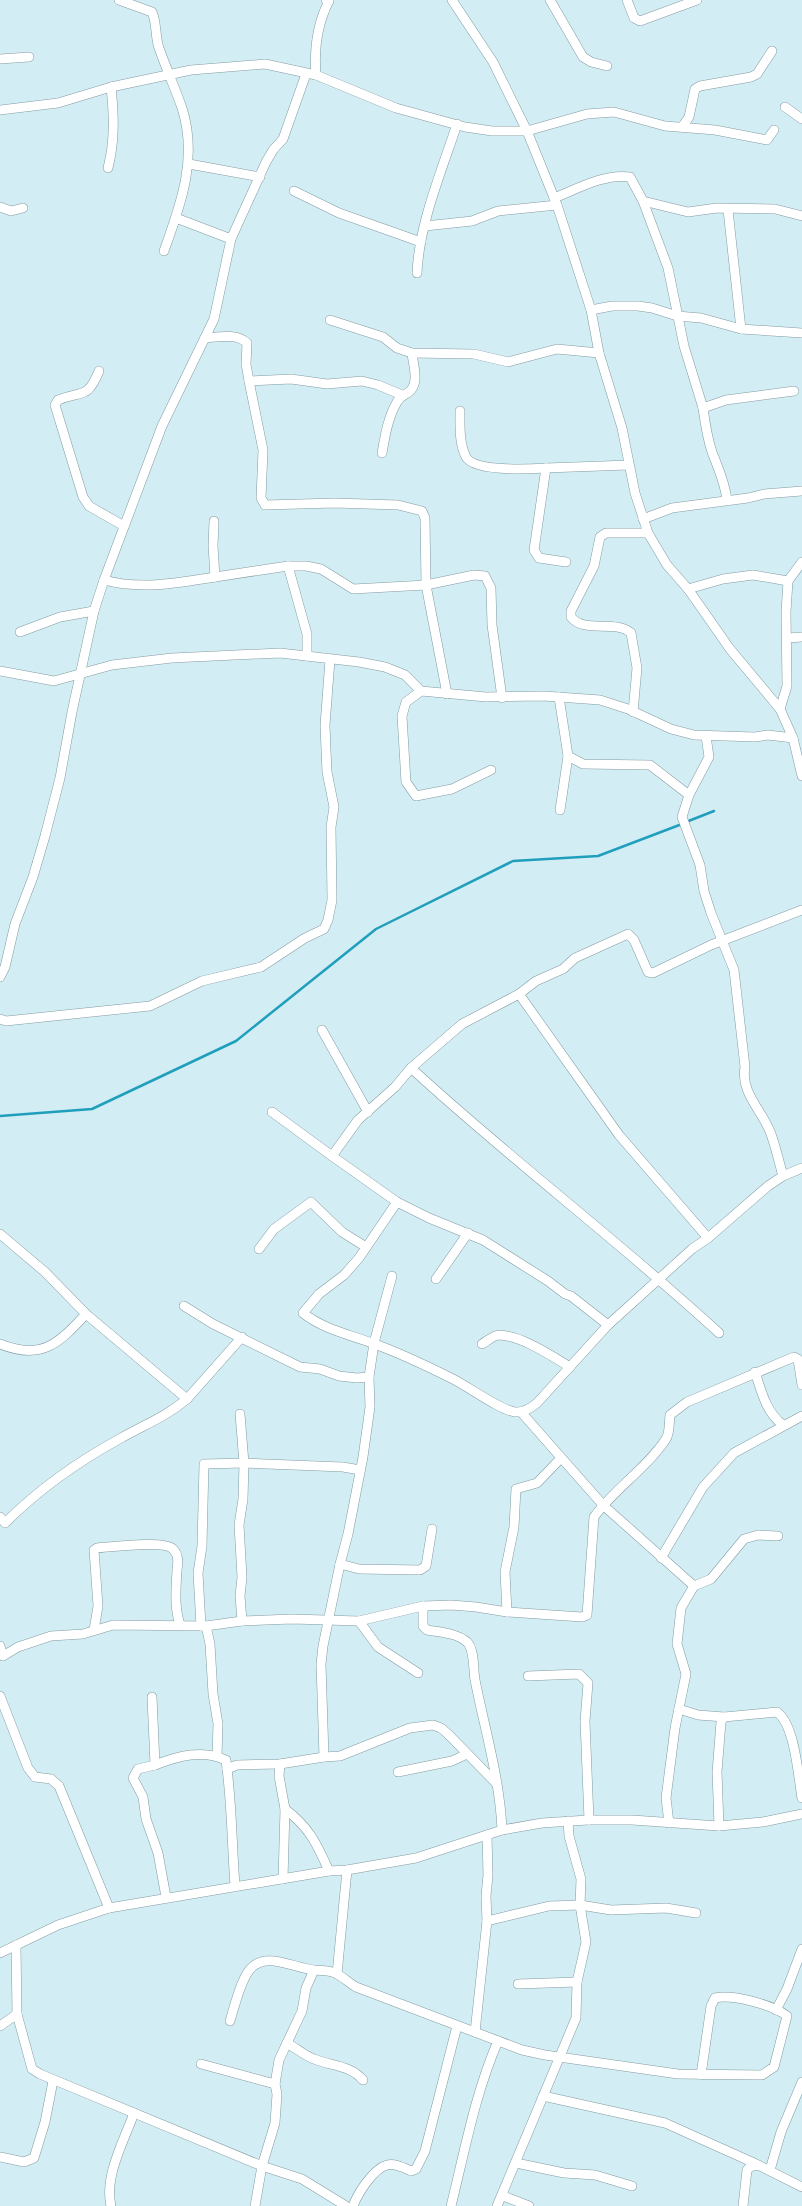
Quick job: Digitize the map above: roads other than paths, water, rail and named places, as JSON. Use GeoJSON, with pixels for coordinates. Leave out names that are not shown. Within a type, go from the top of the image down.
{"type":"FeatureCollection","features":[{"type":"Feature","properties":{"kind":"street"},"geometry":{"type":"LineString","coordinates":[[119,0],[152,12],[158,46],[182,109],[189,164],[187,183],[164,251]]}},
{"type":"Feature","properties":{"kind":"street"},"geometry":{"type":"LineString","coordinates":[[316,75],[315,45],[322,15],[328,0]]}},
{"type":"Feature","properties":{"kind":"street"},"geometry":{"type":"LineString","coordinates":[[550,0],[583,57],[591,62],[606,66]]}},
{"type":"Feature","properties":{"kind":"street"},"geometry":{"type":"LineString","coordinates":[[627,0],[634,18],[640,20],[697,0]]}},
{"type":"Feature","properties":{"kind":"street"},"geometry":{"type":"LineString","coordinates":[[456,1],[493,62],[527,131],[555,201],[591,310],[600,353],[622,428],[628,465],[648,533],[667,565],[688,589],[730,649],[780,709],[793,738],[802,776]]}},
{"type":"Feature","properties":{"kind":"street"},"geometry":{"type":"LineString","coordinates":[[682,127],[688,117],[695,89],[700,86],[751,77],[757,74],[772,51]]}},
{"type":"Feature","properties":{"kind":"street"},"geometry":{"type":"LineString","coordinates":[[0,59],[29,57]]}},
{"type":"Feature","properties":{"kind":"street"},"geometry":{"type":"LineString","coordinates":[[0,110],[58,103],[111,87],[191,70],[265,64],[316,75],[396,108],[457,124],[492,131],[527,131],[598,112],[614,112],[665,126],[746,135],[763,140],[767,140],[774,130]]}},
{"type":"Feature","properties":{"kind":"street"},"geometry":{"type":"LineString","coordinates":[[0,977],[5,967],[15,924],[33,877],[45,836],[60,778],[72,712],[94,611],[104,580],[162,426],[214,319],[231,239],[273,150],[283,139],[306,74]]}},
{"type":"Feature","properties":{"kind":"street"},"geometry":{"type":"LineString","coordinates":[[108,168],[114,138],[114,114],[111,87]]}},
{"type":"Feature","properties":{"kind":"street"},"geometry":{"type":"LineString","coordinates":[[785,108],[802,119]]}},
{"type":"Feature","properties":{"kind":"street"},"geometry":{"type":"LineString","coordinates":[[417,273],[421,242],[425,226],[457,124]]}},
{"type":"Feature","properties":{"kind":"street"},"geometry":{"type":"LineString","coordinates":[[189,164],[260,176]]}},
{"type":"Feature","properties":{"kind":"street"},"geometry":{"type":"LineString","coordinates":[[425,226],[472,221],[498,211],[555,201],[599,181],[624,176],[630,177],[642,201],[668,268],[677,316],[703,408],[708,436],[723,478],[727,500]]}},
{"type":"Feature","properties":{"kind":"street"},"geometry":{"type":"LineString","coordinates":[[294,191],[339,213],[421,242]]}},
{"type":"Feature","properties":{"kind":"street"},"geometry":{"type":"LineString","coordinates":[[642,201],[688,212],[716,208],[728,210],[774,209],[802,216]]}},
{"type":"Feature","properties":{"kind":"street"},"geometry":{"type":"LineString","coordinates":[[0,207],[11,211],[23,208]]}},
{"type":"Feature","properties":{"kind":"street"},"geometry":{"type":"LineString","coordinates":[[728,210],[741,329]]}},
{"type":"Feature","properties":{"kind":"street"},"geometry":{"type":"LineString","coordinates":[[176,218],[231,239]]}},
{"type":"Feature","properties":{"kind":"street"},"geometry":{"type":"LineString","coordinates":[[591,310],[612,306],[638,306],[652,308],[677,316],[701,318],[741,329],[802,333]]}},
{"type":"Feature","properties":{"kind":"street"},"geometry":{"type":"LineString","coordinates":[[330,320],[383,337],[397,348],[412,353],[474,354],[508,362],[557,350],[600,353]]}},
{"type":"Feature","properties":{"kind":"street"},"geometry":{"type":"LineString","coordinates":[[205,338],[224,337],[243,339],[247,343],[246,364],[263,450],[261,498],[265,505],[335,503],[398,505],[422,511],[425,518],[426,585],[447,694]]}},
{"type":"Feature","properties":{"kind":"street"},"geometry":{"type":"LineString","coordinates":[[382,453],[386,428],[397,402],[402,395],[411,390],[415,382],[412,353]]}},
{"type":"Feature","properties":{"kind":"street"},"geometry":{"type":"LineString","coordinates":[[99,371],[93,386],[88,392],[58,400],[55,405],[83,497],[89,506],[124,526]]}},
{"type":"Feature","properties":{"kind":"street"},"geometry":{"type":"LineString","coordinates":[[249,381],[291,379],[326,384],[362,381],[378,385],[402,395]]}},
{"type":"Feature","properties":{"kind":"street"},"geometry":{"type":"LineString","coordinates":[[703,408],[726,400],[794,391]]}},
{"type":"Feature","properties":{"kind":"street"},"geometry":{"type":"LineString","coordinates":[[460,411],[462,446],[466,458],[474,464],[518,470],[628,465]]}},
{"type":"Feature","properties":{"kind":"street"},"geometry":{"type":"LineString","coordinates":[[546,468],[534,550],[539,558],[566,562]]}},
{"type":"Feature","properties":{"kind":"street"},"geometry":{"type":"LineString","coordinates":[[643,518],[672,508],[784,491],[802,491]]}},
{"type":"Feature","properties":{"kind":"street"},"geometry":{"type":"LineString","coordinates":[[214,521],[213,546],[215,577]]}},
{"type":"Feature","properties":{"kind":"street"},"geometry":{"type":"LineString","coordinates":[[634,712],[637,668],[630,633],[622,628],[580,624],[571,617],[571,612],[594,566],[600,537],[606,533],[648,533]]}},
{"type":"Feature","properties":{"kind":"street"},"geometry":{"type":"LineString","coordinates":[[780,709],[787,686],[785,665],[788,638],[786,612],[788,581],[802,562]]}},
{"type":"Feature","properties":{"kind":"street"},"geometry":{"type":"LineString","coordinates":[[104,580],[120,585],[164,585],[288,566],[306,566],[321,569],[353,589],[426,585],[480,574],[488,580],[491,588],[492,625],[502,698]]}},
{"type":"Feature","properties":{"kind":"street"},"geometry":{"type":"LineString","coordinates":[[288,566],[307,634],[307,656]]}},
{"type":"Feature","properties":{"kind":"street"},"geometry":{"type":"LineString","coordinates":[[688,589],[723,579],[753,575],[788,581]]}},
{"type":"Feature","properties":{"kind":"street"},"geometry":{"type":"LineString","coordinates":[[20,632],[60,617],[94,611]]}},
{"type":"Feature","properties":{"kind":"street"},"geometry":{"type":"LineString","coordinates":[[788,638],[802,637]]}},
{"type":"Feature","properties":{"kind":"street"},"geometry":{"type":"LineString","coordinates":[[0,671],[54,681],[112,666],[172,658],[254,653],[280,653],[330,660],[358,662],[400,672],[421,691],[502,698],[544,696],[600,700],[634,712],[684,733],[706,736],[768,736],[793,738]]}},
{"type":"Feature","properties":{"kind":"street"},"geometry":{"type":"LineString","coordinates":[[0,1020],[6,1021],[150,1006],[202,981],[260,967],[305,938],[324,929],[328,920],[332,900],[331,827],[334,807],[327,772],[326,744],[330,660]]}},
{"type":"Feature","properties":{"kind":"street"},"geometry":{"type":"LineString","coordinates":[[421,691],[406,702],[402,716],[406,782],[416,796],[452,789],[491,770]]}},
{"type":"Feature","properties":{"kind":"street"},"geometry":{"type":"LineString","coordinates":[[559,697],[568,756],[560,810]]}},
{"type":"Feature","properties":{"kind":"street"},"geometry":{"type":"LineString","coordinates":[[768,736],[789,727]]}},
{"type":"Feature","properties":{"kind":"street"},"geometry":{"type":"LineString","coordinates":[[706,736],[709,756],[689,795],[682,817],[700,865],[709,905],[734,970],[745,1067],[743,1076],[745,1086],[771,1134],[782,1176]]}},
{"type":"Feature","properties":{"kind":"street"},"geometry":{"type":"LineString","coordinates":[[797,757],[802,747]]}},
{"type":"Feature","properties":{"kind":"street"},"geometry":{"type":"LineString","coordinates":[[568,756],[583,764],[650,766],[689,795]]}},
{"type":"Feature","properties":{"kind":"street"},"geometry":{"type":"LineString","coordinates":[[332,1156],[358,1120],[395,1087],[411,1068],[462,1024],[519,994],[536,981],[563,969],[575,958],[628,934],[634,940],[648,972],[653,973],[722,940],[802,910]]}},
{"type":"Feature","properties":{"kind":"street"},"geometry":{"type":"LineString","coordinates":[[519,994],[619,1135],[708,1238]]}},
{"type":"Feature","properties":{"kind":"street"},"geometry":{"type":"LineString","coordinates":[[322,1030],[368,1112]]}},
{"type":"Feature","properties":{"kind":"street"},"geometry":{"type":"LineString","coordinates":[[411,1068],[519,1164],[660,1278],[719,1333]]}},
{"type":"Feature","properties":{"kind":"street"},"geometry":{"type":"LineString","coordinates":[[272,1112],[396,1202],[429,1218],[483,1240],[548,1281],[565,1294],[571,1296],[608,1325]]}},
{"type":"Feature","properties":{"kind":"street"},"geometry":{"type":"LineString","coordinates":[[396,1202],[366,1247],[344,1276],[319,1294],[303,1313],[320,1325],[374,1343],[429,1366],[472,1388],[504,1407],[515,1412],[521,1412],[528,1410],[537,1403],[608,1325],[692,1249],[708,1238],[782,1176],[802,1168]]}},
{"type":"Feature","properties":{"kind":"street"},"geometry":{"type":"LineString","coordinates":[[259,1249],[274,1229],[311,1202],[342,1232],[366,1247]]}},
{"type":"Feature","properties":{"kind":"street"},"geometry":{"type":"LineString","coordinates":[[436,1279],[468,1233]]}},
{"type":"Feature","properties":{"kind":"street"},"geometry":{"type":"LineString","coordinates":[[0,1234],[45,1272],[86,1314],[187,1399]]}},
{"type":"Feature","properties":{"kind":"street"},"geometry":{"type":"LineString","coordinates":[[324,1757],[321,1664],[327,1620],[348,1534],[360,1470],[370,1407],[368,1377],[374,1343],[392,1276]]}},
{"type":"Feature","properties":{"kind":"street"},"geometry":{"type":"LineString","coordinates":[[184,1306],[213,1324],[300,1366],[339,1376],[358,1378],[368,1377]]}},
{"type":"Feature","properties":{"kind":"street"},"geometry":{"type":"LineString","coordinates":[[0,1344],[23,1350],[41,1351],[66,1336],[86,1314]]}},
{"type":"Feature","properties":{"kind":"street"},"geometry":{"type":"LineString","coordinates":[[482,1344],[497,1335],[509,1337],[538,1348],[570,1367]]}},
{"type":"Feature","properties":{"kind":"street"},"geometry":{"type":"LineString","coordinates":[[2,1523],[36,1493],[92,1455],[173,1412],[187,1399],[242,1337]]}},
{"type":"Feature","properties":{"kind":"street"},"geometry":{"type":"LineString","coordinates":[[1,1653],[51,1636],[83,1634],[113,1625],[204,1626],[242,1621],[359,1621],[423,1606],[476,1607],[507,1612],[582,1617],[587,1615],[594,1517],[603,1505],[628,1482],[667,1438],[670,1415],[687,1402],[794,1356],[798,1359],[802,1385]]}},
{"type":"Feature","properties":{"kind":"street"},"geometry":{"type":"LineString","coordinates":[[755,1372],[772,1417],[783,1425]]}},
{"type":"Feature","properties":{"kind":"street"},"geometry":{"type":"LineString","coordinates":[[521,1412],[603,1505],[694,1586]]}},
{"type":"Feature","properties":{"kind":"street"},"geometry":{"type":"LineString","coordinates":[[240,1414],[244,1463],[243,1498],[239,1525],[242,1577],[240,1596],[242,1621]]}},
{"type":"Feature","properties":{"kind":"street"},"geometry":{"type":"LineString","coordinates":[[661,1558],[703,1486],[734,1452],[802,1416]]}},
{"type":"Feature","properties":{"kind":"street"},"geometry":{"type":"LineString","coordinates":[[507,1612],[506,1572],[514,1527],[516,1489],[537,1483],[561,1458]]}},
{"type":"Feature","properties":{"kind":"street"},"geometry":{"type":"LineString","coordinates":[[217,1756],[218,1724],[213,1694],[210,1644],[204,1626],[198,1573],[202,1546],[204,1464],[244,1463],[343,1467],[360,1470]]}},
{"type":"Feature","properties":{"kind":"street"},"geometry":{"type":"LineString","coordinates":[[340,1564],[359,1569],[420,1570],[426,1566],[432,1529]]}},
{"type":"Feature","properties":{"kind":"street"},"geometry":{"type":"LineString","coordinates":[[669,1823],[666,1798],[675,1728],[686,1674],[677,1644],[681,1608],[694,1586],[712,1579],[744,1539],[758,1535],[778,1536]]}},
{"type":"Feature","properties":{"kind":"street"},"geometry":{"type":"LineString","coordinates":[[94,1630],[98,1606],[94,1550],[97,1548],[151,1545],[168,1546],[173,1549],[178,1556],[175,1597],[176,1612],[180,1625]]}},
{"type":"Feature","properties":{"kind":"street"},"geometry":{"type":"LineString","coordinates":[[423,1606],[423,1626],[426,1630],[458,1636],[468,1643],[471,1649],[474,1676],[501,1807],[502,1830]]}},
{"type":"Feature","properties":{"kind":"street"},"geometry":{"type":"LineString","coordinates":[[359,1621],[378,1647],[418,1673]]}},
{"type":"Feature","properties":{"kind":"street"},"geometry":{"type":"LineString","coordinates":[[528,1676],[579,1674],[588,1683],[585,1721],[589,1820]]}},
{"type":"Feature","properties":{"kind":"street"},"geometry":{"type":"LineString","coordinates":[[0,1696],[28,1768],[35,1777],[51,1779],[59,1786],[108,1908]]}},
{"type":"Feature","properties":{"kind":"street"},"geometry":{"type":"LineString","coordinates":[[152,1697],[156,1765]]}},
{"type":"Feature","properties":{"kind":"street"},"geometry":{"type":"LineString","coordinates":[[680,1709],[698,1715],[724,1717],[777,1712],[784,1717],[789,1729],[802,1798]]}},
{"type":"Feature","properties":{"kind":"street"},"geometry":{"type":"LineString","coordinates":[[719,1826],[717,1772],[721,1722],[724,1717]]}},
{"type":"Feature","properties":{"kind":"street"},"geometry":{"type":"LineString","coordinates":[[227,1769],[237,1764],[280,1764],[340,1756],[410,1728],[432,1725],[441,1728],[496,1783]]}},
{"type":"Feature","properties":{"kind":"street"},"geometry":{"type":"LineString","coordinates":[[398,1772],[452,1761],[468,1754]]}},
{"type":"Feature","properties":{"kind":"street"},"geometry":{"type":"LineString","coordinates":[[166,1897],[158,1853],[146,1819],[143,1797],[133,1778],[138,1769],[156,1765],[179,1756],[217,1756],[226,1760],[231,1799],[230,1826],[235,1886]]}},
{"type":"Feature","properties":{"kind":"street"},"geometry":{"type":"LineString","coordinates":[[280,1764],[279,1776],[285,1809],[283,1879]]}},
{"type":"Feature","properties":{"kind":"street"},"geometry":{"type":"LineString","coordinates":[[285,1809],[303,1824],[316,1843],[329,1871]]}},
{"type":"Feature","properties":{"kind":"street"},"geometry":{"type":"LineString","coordinates":[[0,1953],[58,1925],[108,1908],[166,1897],[416,1858],[502,1830],[568,1821],[589,1820],[632,1820],[719,1826],[762,1822],[802,1814]]}},
{"type":"Feature","properties":{"kind":"street"},"geometry":{"type":"LineString","coordinates":[[497,2206],[503,2196],[558,2057],[566,2045],[576,2018],[577,1982],[586,1942],[580,1905],[580,1879],[569,1836],[568,1821]]}},
{"type":"Feature","properties":{"kind":"street"},"geometry":{"type":"LineString","coordinates":[[475,2032],[487,1921],[487,1835]]}},
{"type":"Feature","properties":{"kind":"street"},"geometry":{"type":"LineString","coordinates":[[337,1974],[346,1870]]}},
{"type":"Feature","properties":{"kind":"street"},"geometry":{"type":"LineString","coordinates":[[487,1921],[549,1906],[580,1905],[611,1910],[666,1908],[696,1913]]}},
{"type":"Feature","properties":{"kind":"street"},"geometry":{"type":"LineString","coordinates":[[16,1944],[17,2014],[32,2068],[53,2081],[262,2166],[302,2179],[346,2206]]}},
{"type":"Feature","properties":{"kind":"street"},"geometry":{"type":"LineString","coordinates":[[776,2010],[787,1989],[802,1949]]}},
{"type":"Feature","properties":{"kind":"street"},"geometry":{"type":"LineString","coordinates":[[230,2021],[247,1972],[254,1965],[263,1961],[285,1962],[314,1970],[329,1971],[337,1974],[356,1987],[522,2050],[558,2057],[678,2074],[701,2075],[762,2076],[774,2067],[787,2016],[776,2010],[738,1997],[724,1996],[715,1998],[711,2006],[701,2075]]}},
{"type":"Feature","properties":{"kind":"street"},"geometry":{"type":"LineString","coordinates":[[255,2206],[262,2166],[275,2123],[277,2094],[275,2084],[280,2060],[302,2011],[306,1988],[314,1970]]}},
{"type":"Feature","properties":{"kind":"street"},"geometry":{"type":"LineString","coordinates":[[518,1984],[577,1982]]}},
{"type":"Feature","properties":{"kind":"street"},"geometry":{"type":"LineString","coordinates":[[0,2026],[17,2014]]}},
{"type":"Feature","properties":{"kind":"street"},"geometry":{"type":"LineString","coordinates":[[353,2206],[359,2191],[379,2169],[388,2165],[397,2165],[411,2171],[416,2169],[425,2150],[457,2026]]}},
{"type":"Feature","properties":{"kind":"street"},"geometry":{"type":"LineString","coordinates":[[451,2206],[477,2098],[485,2070],[498,2041]]}},
{"type":"Feature","properties":{"kind":"street"},"geometry":{"type":"LineString","coordinates":[[288,2042],[314,2059],[337,2064],[358,2074],[363,2080]]}},
{"type":"Feature","properties":{"kind":"street"},"geometry":{"type":"LineString","coordinates":[[201,2064],[275,2084]]}},
{"type":"Feature","properties":{"kind":"street"},"geometry":{"type":"LineString","coordinates":[[0,2157],[24,2162],[34,2158],[45,2122],[53,2081]]}},
{"type":"Feature","properties":{"kind":"street"},"geometry":{"type":"LineString","coordinates":[[770,2170],[781,2132],[802,2082]]}},
{"type":"Feature","properties":{"kind":"street"},"geometry":{"type":"LineString","coordinates":[[543,2096],[665,2123],[770,2170],[802,2187]]}},
{"type":"Feature","properties":{"kind":"street"},"geometry":{"type":"LineString","coordinates":[[111,2206],[109,2194],[113,2171],[134,2114]]}},
{"type":"Feature","properties":{"kind":"street"},"geometry":{"type":"LineString","coordinates":[[516,2162],[564,2173],[595,2175],[632,2186]]}},
{"type":"Feature","properties":{"kind":"street"},"geometry":{"type":"LineString","coordinates":[[743,2206],[747,2170],[750,2167],[758,2165]]}},
{"type":"Feature","properties":{"kind":"street"},"geometry":{"type":"LineString","coordinates":[[503,2196],[529,2206]]}},
{"type":"Feature","properties":{"kind":"waterway"},"geometry":{"type":"LineString","coordinates":[[686,822],[714,811]]}},
{"type":"Feature","properties":{"kind":"waterway"},"geometry":{"type":"LineString","coordinates":[[0,1116],[92,1109],[236,1041],[376,929],[513,861],[598,856],[682,824]]}}]}
